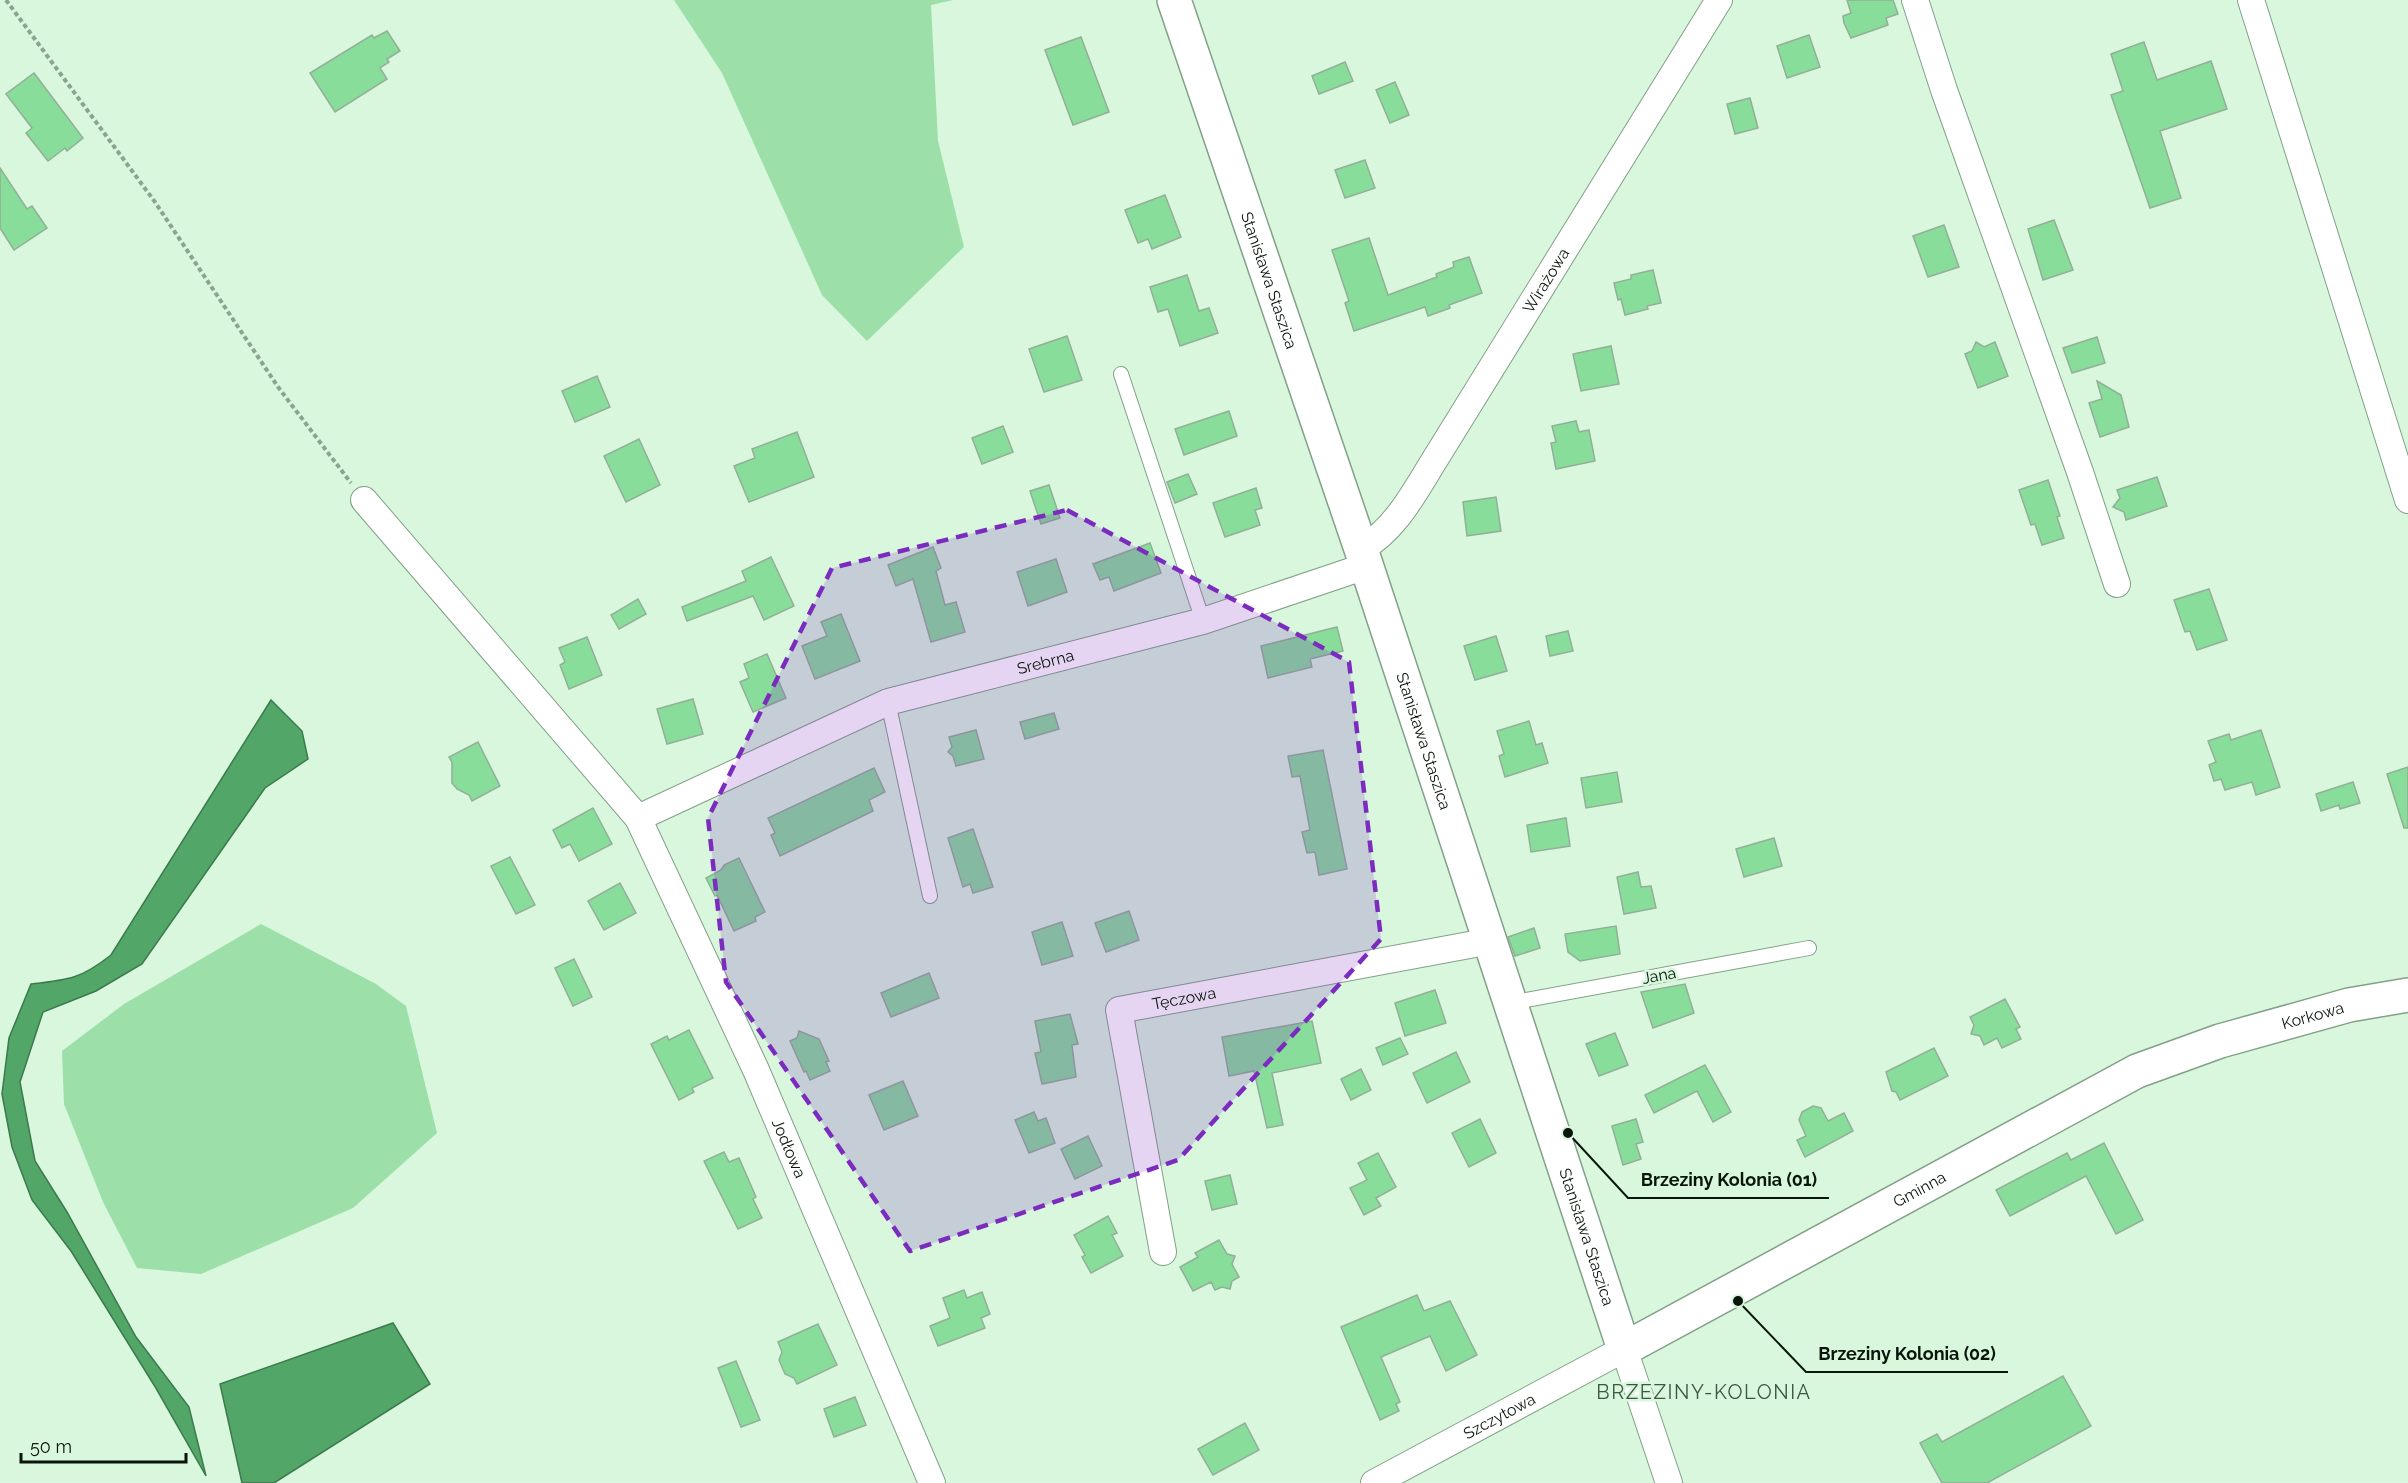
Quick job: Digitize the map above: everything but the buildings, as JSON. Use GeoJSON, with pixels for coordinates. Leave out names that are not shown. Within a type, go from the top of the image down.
{"type":"FeatureCollection","features":[{"type":"Feature","properties":{"kind":"street","name":"Stanisława Staszica"},"geometry":{"type":"LineString","coordinates":[[1174,0],[1364,558],[1669,1483]]}},
{"type":"Feature","properties":{"kind":"street","name":"Wirażowa"},"geometry":{"type":"LineString","coordinates":[[1364,558],[1393,524],[1431,465],[1719,0]]}},
{"type":"Feature","properties":{"kind":"street"},"geometry":{"type":"LineString","coordinates":[[1915,0],[1944,90],[2080,472],[2117,584]]}},
{"type":"Feature","properties":{"kind":"street"},"geometry":{"type":"LineString","coordinates":[[2251,0],[2408,500]]}},
{"type":"Feature","properties":{"kind":"street","name":"Jodłowa"},"geometry":{"type":"LineString","coordinates":[[364,500],[638,818],[756,1070],[932,1483]]}},
{"type":"Feature","properties":{"kind":"street","name":"Srebrna"},"geometry":{"type":"LineString","coordinates":[[638,818],[888,702],[1203,621],[1364,558]]}},
{"type":"Feature","properties":{"kind":"street","name":"Tęczowa"},"geometry":{"type":"LineString","coordinates":[[1163,1252],[1119,1010],[1491,941]]}},
{"type":"Feature","properties":{"kind":"street","name":"Korkowa"},"geometry":{"type":"LineString","coordinates":[[2220,1041],[2349,1005],[2408,995]]}},
{"type":"Feature","properties":{"kind":"street","name":"Gminna"},"geometry":{"type":"LineString","coordinates":[[1624,1349],[2137,1071],[2220,1041]]}},
{"type":"Feature","properties":{"kind":"street","name":"Szczytowa"},"geometry":{"type":"LineString","coordinates":[[1374,1483],[1624,1349]]}},
{"type":"Feature","properties":{"kind":"lane"},"geometry":{"type":"LineString","coordinates":[[1120,374],[1203,621]]}},
{"type":"Feature","properties":{"kind":"lane"},"geometry":{"type":"LineString","coordinates":[[888,702],[930,896]]}},
{"type":"Feature","properties":{"kind":"lane","name":"Jana"},"geometry":{"type":"LineString","coordinates":[[1510,1003],[1809,948]]}},
{"type":"Feature","properties":{"kind":"path"},"geometry":{"type":"LineString","coordinates":[[0,3],[6,0],[154,202],[278,387],[364,500]]}},
{"type":"Feature","properties":{"kind":"highlighted area"},"geometry":{"type":"Polygon","coordinates":[[[1067,510],[1349,662],[1381,939],[1178,1160],[910,1251],[726,982],[708,818],[832,568],[1067,510]]]}},
{"type":"Feature","properties":{"kind":"shaded area"},"geometry":{"type":"Polygon","coordinates":[[[674,0],[953,0],[931,5],[938,141],[964,247],[867,341],[822,295],[722,73],[674,0]]]}},
{"type":"Feature","properties":{"kind":"shaded area"},"geometry":{"type":"Polygon","coordinates":[[[271,700],[302,731],[308,759],[265,788],[142,964],[96,991],[43,1012],[20,1082],[35,1161],[67,1212],[136,1337],[189,1407],[206,1476],[154,1385],[71,1251],[32,1200],[12,1147],[2,1094],[9,1038],[31,984],[74,977],[91,969],[111,955],[271,700]]]}},
{"type":"Feature","properties":{"kind":"shaded area"},"geometry":{"type":"Polygon","coordinates":[[[261,924],[376,984],[406,1006],[437,1133],[353,1208],[201,1274],[137,1268],[103,1202],[64,1104],[62,1051],[124,1004],[261,924]]]}},
{"type":"Feature","properties":{"kind":"shaded area"},"geometry":{"type":"Polygon","coordinates":[[[393,1323],[430,1384],[274,1483],[242,1483],[220,1384],[393,1323]]]}},
{"type":"Feature","properties":{"kind":"place","name":"Brzeziny Kolonia (01)"},"geometry":{"type":"Point","coordinates":[1568,1133]}},
{"type":"Feature","properties":{"kind":"place","name":"Brzeziny Kolonia (02)"},"geometry":{"type":"Point","coordinates":[1738,1301]}},
{"type":"Feature","properties":{"kind":"district","name":"BRZEZINY-KOLONIA"},"geometry":{"type":"Point","coordinates":[1704,1392]}}]}
